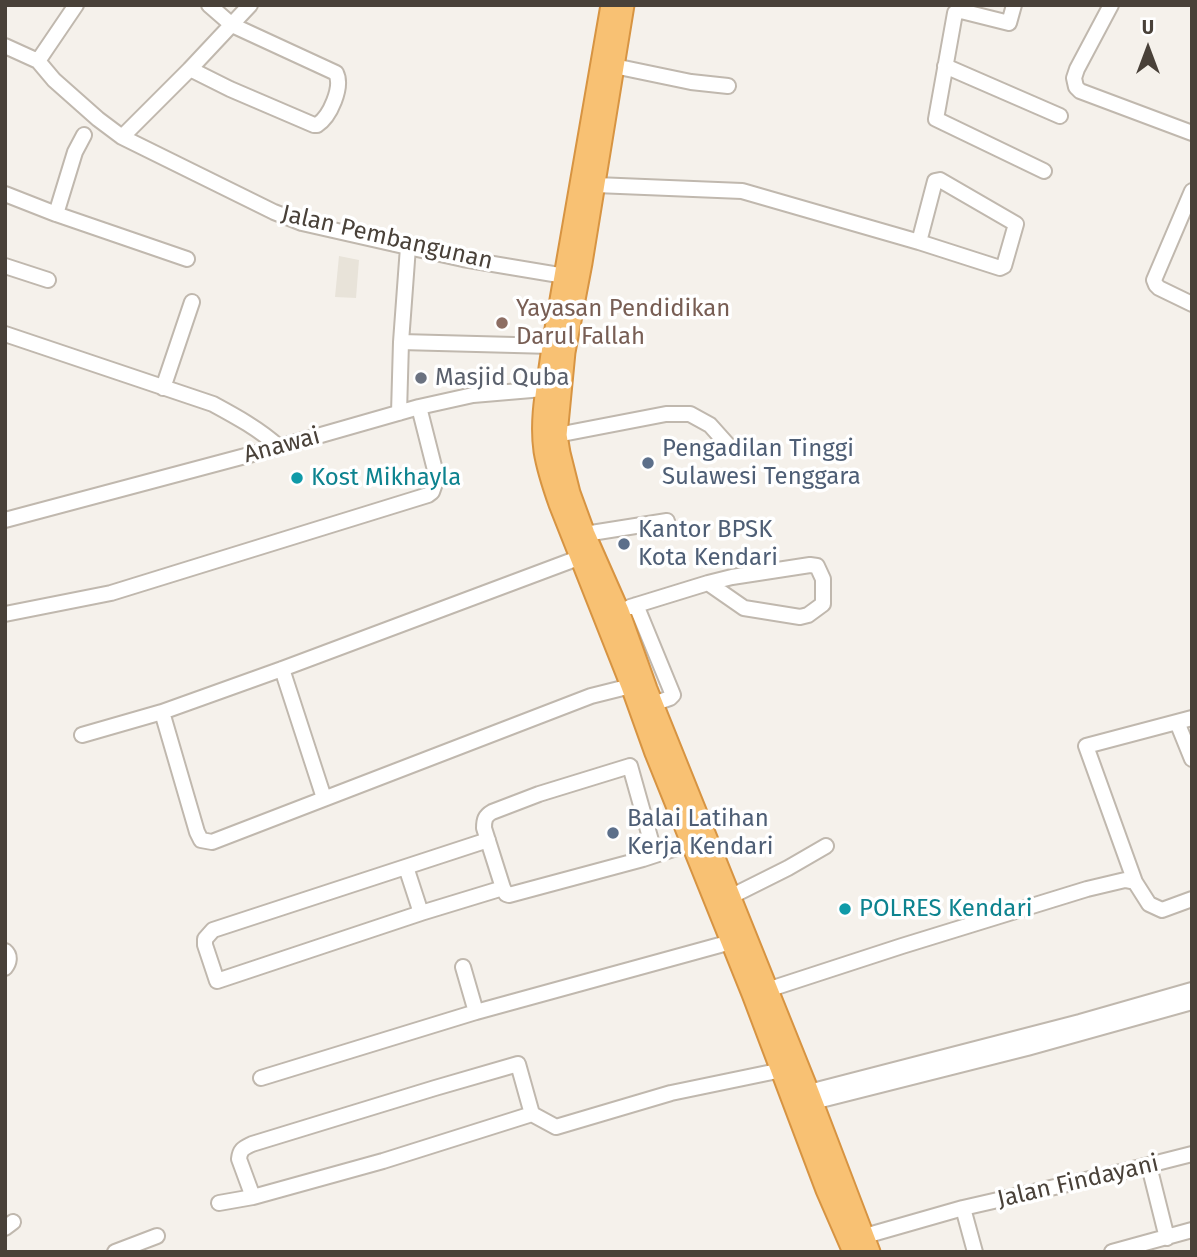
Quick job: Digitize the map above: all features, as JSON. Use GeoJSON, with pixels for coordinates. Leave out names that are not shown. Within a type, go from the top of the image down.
{"type":"FeatureCollection","features":[{"type":"Feature","properties":{"kind":"highway"},"geometry":{"type":"LineString","coordinates":[[568,298],[565,276],[611,5]]}},
{"type":"Feature","properties":{"kind":"highway"},"geometry":{"type":"LineString","coordinates":[[624,5],[596,185],[564,318],[552,346],[559,453],[584,534],[627,608],[653,704],[723,900],[731,942],[782,1070],[835,1187],[867,1244]]}},
{"type":"Feature","properties":{"kind":"highway"},"geometry":{"type":"LineString","coordinates":[[564,318],[565,352],[543,421],[544,449],[549,474],[654,753],[692,843],[767,990],[811,1097],[852,1252]]}},
{"type":"Feature","properties":{"kind":"street"},"geometry":{"type":"LineString","coordinates":[[38,61],[76,5]]}},
{"type":"Feature","properties":{"kind":"street"},"geometry":{"type":"LineString","coordinates":[[190,69],[314,125],[323,122],[335,99],[339,78],[336,73],[232,25],[209,5]]}},
{"type":"Feature","properties":{"kind":"street"},"geometry":{"type":"LineString","coordinates":[[122,137],[250,5]]}},
{"type":"Feature","properties":{"kind":"street"},"geometry":{"type":"LineString","coordinates":[[1014,5],[1009,23],[961,11],[955,13],[936,119],[1044,171]]}},
{"type":"Feature","properties":{"kind":"street"},"geometry":{"type":"LineString","coordinates":[[1111,5],[1077,69],[1074,78],[1076,87],[1080,91],[1192,133]]}},
{"type":"Feature","properties":{"kind":"street","name":"Jalan Pembangunan"},"geometry":{"type":"LineString","coordinates":[[5,46],[38,61],[98,119],[122,137],[284,216],[302,223],[463,259],[565,276]]}},
{"type":"Feature","properties":{"kind":"street"},"geometry":{"type":"LineString","coordinates":[[945,65],[1060,116]]}},
{"type":"Feature","properties":{"kind":"street"},"geometry":{"type":"LineString","coordinates":[[614,66],[691,82],[728,86]]}},
{"type":"Feature","properties":{"kind":"street"},"geometry":{"type":"LineString","coordinates":[[56,214],[75,152],[84,135]]}},
{"type":"Feature","properties":{"kind":"street"},"geometry":{"type":"LineString","coordinates":[[596,185],[743,191],[1000,268],[1004,266],[1016,224],[937,180],[919,242]]}},
{"type":"Feature","properties":{"kind":"street"},"geometry":{"type":"LineString","coordinates":[[1192,191],[1186,222],[1154,279],[1159,288],[1192,304]]}},
{"type":"Feature","properties":{"kind":"street"},"geometry":{"type":"LineString","coordinates":[[5,194],[187,259]]}},
{"type":"Feature","properties":{"kind":"street"},"geometry":{"type":"LineString","coordinates":[[399,413],[408,247]]}},
{"type":"Feature","properties":{"kind":"street"},"geometry":{"type":"LineString","coordinates":[[5,266],[48,280]]}},
{"type":"Feature","properties":{"kind":"street"},"geometry":{"type":"LineString","coordinates":[[163,388],[192,302]]}},
{"type":"Feature","properties":{"kind":"street"},"geometry":{"type":"LineString","coordinates":[[5,334],[213,404],[241,419],[279,447]]}},
{"type":"Feature","properties":{"kind":"street"},"geometry":{"type":"LineString","coordinates":[[401,342],[552,346]]}},
{"type":"Feature","properties":{"kind":"street","name":"Anawai"},"geometry":{"type":"LineString","coordinates":[[5,520],[419,407],[473,395],[553,389]]}},
{"type":"Feature","properties":{"kind":"street"},"geometry":{"type":"LineString","coordinates":[[5,614],[111,593],[428,495],[432,492],[437,478],[419,407]]}},
{"type":"Feature","properties":{"kind":"street"},"geometry":{"type":"LineString","coordinates":[[556,435],[666,414],[690,414],[710,425],[727,444]]}},
{"type":"Feature","properties":{"kind":"street"},"geometry":{"type":"LineString","coordinates":[[584,534],[667,521]]}},
{"type":"Feature","properties":{"kind":"street"},"geometry":{"type":"LineString","coordinates":[[82,734],[162,712],[581,557]]}},
{"type":"Feature","properties":{"kind":"street"},"geometry":{"type":"LineString","coordinates":[[627,608],[708,583],[732,577],[810,565],[817,566],[823,579],[823,604],[808,615],[800,617],[756,611],[744,608],[708,583]]}},
{"type":"Feature","properties":{"kind":"street"},"geometry":{"type":"LineString","coordinates":[[282,669],[324,798]]}},
{"type":"Feature","properties":{"kind":"street"},"geometry":{"type":"LineString","coordinates":[[162,712],[201,840],[212,842],[591,696],[631,686]]}},
{"type":"Feature","properties":{"kind":"street"},"geometry":{"type":"LineString","coordinates":[[1192,718],[1086,746],[1135,882],[1149,904],[1162,910],[1192,899]]}},
{"type":"Feature","properties":{"kind":"street"},"geometry":{"type":"LineString","coordinates":[[1177,722],[1192,759]]}},
{"type":"Feature","properties":{"kind":"street"},"geometry":{"type":"LineString","coordinates":[[655,855],[630,766],[539,794],[492,812],[484,821],[506,894],[513,894],[655,855],[692,843]]}},
{"type":"Feature","properties":{"kind":"street"},"geometry":{"type":"LineString","coordinates":[[488,840],[213,930],[205,939],[205,945],[217,981],[503,888]]}},
{"type":"Feature","properties":{"kind":"street"},"geometry":{"type":"LineString","coordinates":[[723,900],[826,846]]}},
{"type":"Feature","properties":{"kind":"street"},"geometry":{"type":"LineString","coordinates":[[406,867],[421,913]]}},
{"type":"Feature","properties":{"kind":"street"},"geometry":{"type":"LineString","coordinates":[[767,990],[1087,890],[1125,880],[1135,882]]}},
{"type":"Feature","properties":{"kind":"street"},"geometry":{"type":"LineString","coordinates":[[261,1078],[476,1013],[731,942]]}},
{"type":"Feature","properties":{"kind":"street"},"geometry":{"type":"LineString","coordinates":[[5,951],[9,959],[5,968]]}},
{"type":"Feature","properties":{"kind":"street"},"geometry":{"type":"LineString","coordinates":[[463,967],[476,1013]]}},
{"type":"Feature","properties":{"kind":"street"},"geometry":{"type":"LineString","coordinates":[[811,1097],[1192,990]]}},
{"type":"Feature","properties":{"kind":"street"},"geometry":{"type":"LineString","coordinates":[[811,1097],[1027,1048],[1192,1002]]}},
{"type":"Feature","properties":{"kind":"street"},"geometry":{"type":"LineString","coordinates":[[253,1197],[239,1158],[242,1149],[413,1094],[518,1064],[532,1114],[556,1127],[671,1093],[782,1070]]}},
{"type":"Feature","properties":{"kind":"street"},"geometry":{"type":"LineString","coordinates":[[219,1203],[253,1197],[383,1161],[532,1114]]}},
{"type":"Feature","properties":{"kind":"street","name":"Jalan Findayani"},"geometry":{"type":"LineString","coordinates":[[867,1244],[963,1208],[1192,1154]]}},
{"type":"Feature","properties":{"kind":"street"},"geometry":{"type":"LineString","coordinates":[[1149,1166],[1167,1238]]}},
{"type":"Feature","properties":{"kind":"street","name":"Jalan Findayani"},"geometry":{"type":"LineString","coordinates":[[963,1208],[975,1252]]}},
{"type":"Feature","properties":{"kind":"street"},"geometry":{"type":"LineString","coordinates":[[1112,1252],[1192,1230]]}},
{"type":"Feature","properties":{"kind":"street"},"geometry":{"type":"LineString","coordinates":[[115,1252],[157,1237]]}},
{"type":"Feature","properties":{"kind":"shaded area"},"geometry":{"type":"Polygon","coordinates":[[[339,256],[359,260],[356,298],[335,297],[339,256]]]}},
{"type":"Feature","properties":{"kind":"place","name":"Yayasan Pendidikan Darul Fallah"},"geometry":{"type":"Point","coordinates":[502,323]}},
{"type":"Feature","properties":{"kind":"place","name":"Masjid Quba"},"geometry":{"type":"Point","coordinates":[421,378]}},
{"type":"Feature","properties":{"kind":"place","name":"Pengadilan Tinggi Sulawesi Tenggara"},"geometry":{"type":"Point","coordinates":[648,463]}},
{"type":"Feature","properties":{"kind":"place","name":"Kost Mikhayla"},"geometry":{"type":"Point","coordinates":[297,478]}},
{"type":"Feature","properties":{"kind":"place","name":"Kantor BPSK Kota Kendari"},"geometry":{"type":"Point","coordinates":[624,544]}},
{"type":"Feature","properties":{"kind":"place","name":"Balai Latihan Kerja Kendari"},"geometry":{"type":"Point","coordinates":[613,833]}},
{"type":"Feature","properties":{"kind":"place","name":"POLRES Kendari"},"geometry":{"type":"Point","coordinates":[845,909]}}]}
